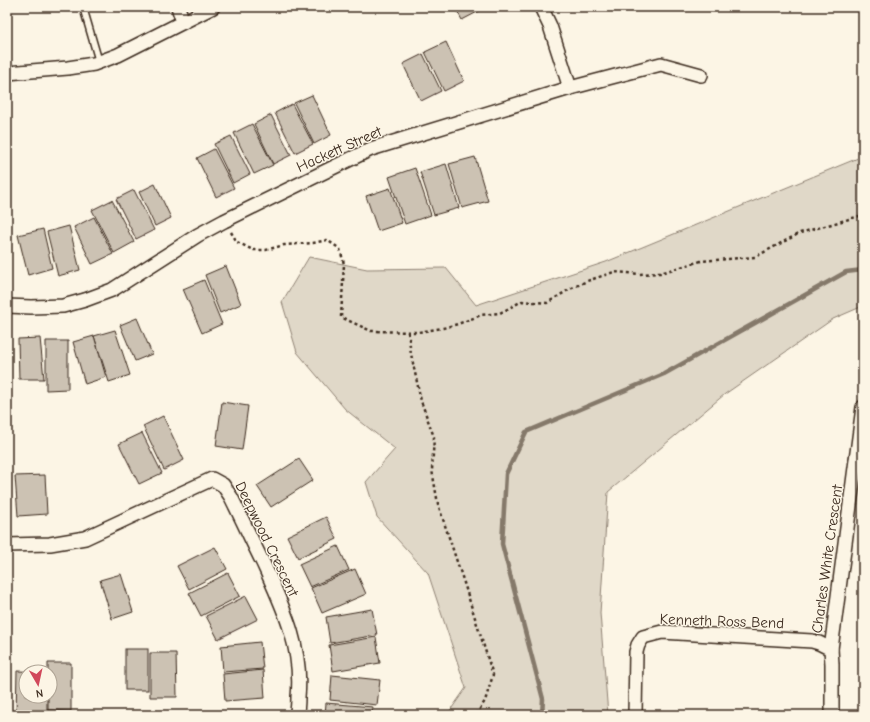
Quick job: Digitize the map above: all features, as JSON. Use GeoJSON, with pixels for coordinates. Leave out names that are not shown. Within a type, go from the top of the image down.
{"type":"FeatureCollection","features":[{"type":"Feature","properties":{"kind":"street"},"geometry":{"type":"LineString","coordinates":[[178,7],[183,22]]}},
{"type":"Feature","properties":{"kind":"street"},"geometry":{"type":"LineString","coordinates":[[7,73],[68,68],[94,64],[118,55],[213,7]]}},
{"type":"Feature","properties":{"kind":"street"},"geometry":{"type":"LineString","coordinates":[[541,7],[550,26],[570,88]]}},
{"type":"Feature","properties":{"kind":"street","name":"Hackett Street"},"geometry":{"type":"LineString","coordinates":[[7,306],[63,306],[112,290],[198,235],[371,149],[570,88],[661,64],[702,75]]}},
{"type":"Feature","properties":{"kind":"street","name":"Charles White Crescent"},"geometry":{"type":"LineString","coordinates":[[832,715],[831,649],[863,408]]}},
{"type":"Feature","properties":{"kind":"street","name":"Deepwood Crescent"},"geometry":{"type":"LineString","coordinates":[[7,545],[50,544],[85,538],[212,479],[223,484],[231,497],[281,603],[293,636],[299,670],[298,710],[296,715]]}},
{"type":"Feature","properties":{"kind":"street","name":"Kenneth Ross Bend"},"geometry":{"type":"LineString","coordinates":[[636,715],[636,652],[643,637],[662,632],[804,640],[819,642],[831,649]]}},
{"type":"Feature","properties":{"kind":"lane"},"geometry":{"type":"LineString","coordinates":[[83,7],[99,62]]}},
{"type":"Feature","properties":{"kind":"path"},"geometry":{"type":"LineString","coordinates":[[224,221],[237,242],[253,250],[266,250],[284,245],[313,243],[327,240],[340,249],[344,264],[340,317],[371,331],[418,332],[458,324],[481,314],[500,313],[522,301],[547,303],[587,281],[614,272],[640,274],[660,273],[702,261],[755,256],[800,233],[863,215]]}},
{"type":"Feature","properties":{"kind":"path"},"geometry":{"type":"LineString","coordinates":[[408,332],[421,401],[434,437],[432,470],[438,504],[492,675],[485,701],[476,715]]}},
{"type":"Feature","properties":{"kind":"shaded area"},"geometry":{"type":"Polygon","coordinates":[[[863,156],[863,306],[833,319],[725,394],[608,492],[600,613],[608,715],[447,715],[466,688],[428,573],[377,517],[366,482],[395,449],[345,409],[297,352],[282,302],[309,257],[367,269],[446,268],[476,305],[606,262],[863,156]]]}},
{"type":"Feature","properties":{"kind":"building"},"geometry":{"type":"Polygon","coordinates":[[[455,7],[487,7],[462,20],[455,7]]]}},
{"type":"Feature","properties":{"kind":"building"},"geometry":{"type":"Polygon","coordinates":[[[446,42],[464,81],[444,91],[425,52],[446,42]]]}},
{"type":"Feature","properties":{"kind":"building"},"geometry":{"type":"Polygon","coordinates":[[[423,54],[441,91],[421,101],[403,64],[423,54]]]}},
{"type":"Feature","properties":{"kind":"building"},"geometry":{"type":"Polygon","coordinates":[[[312,95],[331,135],[314,144],[294,103],[312,95]]]}},
{"type":"Feature","properties":{"kind":"building"},"geometry":{"type":"Polygon","coordinates":[[[292,104],[313,144],[295,153],[275,113],[292,104]]]}},
{"type":"Feature","properties":{"kind":"building"},"geometry":{"type":"Polygon","coordinates":[[[271,115],[291,155],[273,164],[254,124],[271,115]]]}},
{"type":"Feature","properties":{"kind":"building"},"geometry":{"type":"Polygon","coordinates":[[[252,124],[273,165],[254,174],[234,133],[252,124]]]}},
{"type":"Feature","properties":{"kind":"building"},"geometry":{"type":"Polygon","coordinates":[[[231,136],[250,174],[233,183],[214,144],[231,136]]]}},
{"type":"Feature","properties":{"kind":"building"},"geometry":{"type":"Polygon","coordinates":[[[214,149],[234,188],[216,197],[197,158],[214,149]]]}},
{"type":"Feature","properties":{"kind":"building"},"geometry":{"type":"Polygon","coordinates":[[[475,157],[488,201],[462,208],[449,164],[475,157]]]}},
{"type":"Feature","properties":{"kind":"building"},"geometry":{"type":"Polygon","coordinates":[[[446,164],[459,208],[434,215],[420,172],[446,164]]]}},
{"type":"Feature","properties":{"kind":"building"},"geometry":{"type":"Polygon","coordinates":[[[415,168],[431,215],[405,224],[389,177],[415,168]]]}},
{"type":"Feature","properties":{"kind":"building"},"geometry":{"type":"Polygon","coordinates":[[[155,184],[171,218],[155,226],[139,192],[155,184]]]}},
{"type":"Feature","properties":{"kind":"building"},"geometry":{"type":"Polygon","coordinates":[[[390,188],[402,223],[378,231],[366,196],[390,188]]]}},
{"type":"Feature","properties":{"kind":"building"},"geometry":{"type":"Polygon","coordinates":[[[134,190],[154,230],[136,239],[116,199],[134,190]]]}},
{"type":"Feature","properties":{"kind":"building"},"geometry":{"type":"Polygon","coordinates":[[[112,200],[134,242],[114,253],[92,210],[112,200]]]}},
{"type":"Feature","properties":{"kind":"building"},"geometry":{"type":"Polygon","coordinates":[[[94,217],[113,254],[92,264],[74,227],[94,217]]]}},
{"type":"Feature","properties":{"kind":"building"},"geometry":{"type":"Polygon","coordinates":[[[69,226],[80,270],[58,276],[47,232],[69,226]]]}},
{"type":"Feature","properties":{"kind":"building"},"geometry":{"type":"Polygon","coordinates":[[[43,229],[52,268],[28,275],[18,235],[43,229]]]}},
{"type":"Feature","properties":{"kind":"building"},"geometry":{"type":"Polygon","coordinates":[[[226,266],[241,304],[220,313],[205,275],[226,266]]]}},
{"type":"Feature","properties":{"kind":"building"},"geometry":{"type":"Polygon","coordinates":[[[204,280],[222,324],[202,333],[183,289],[204,280]]]}},
{"type":"Feature","properties":{"kind":"building"},"geometry":{"type":"Polygon","coordinates":[[[137,318],[152,354],[135,361],[120,325],[137,318]]]}},
{"type":"Feature","properties":{"kind":"building"},"geometry":{"type":"Polygon","coordinates":[[[115,330],[130,375],[109,382],[94,336],[115,330]]]}},
{"type":"Feature","properties":{"kind":"building"},"geometry":{"type":"Polygon","coordinates":[[[94,336],[106,377],[85,384],[73,342],[94,336]]]}},
{"type":"Feature","properties":{"kind":"building"},"geometry":{"type":"Polygon","coordinates":[[[40,338],[44,379],[19,379],[18,339],[40,338]]]}},
{"type":"Feature","properties":{"kind":"building"},"geometry":{"type":"Polygon","coordinates":[[[46,341],[68,341],[68,389],[46,390],[46,341]]]}},
{"type":"Feature","properties":{"kind":"building"},"geometry":{"type":"Polygon","coordinates":[[[222,402],[248,406],[242,450],[216,446],[222,402]]]}},
{"type":"Feature","properties":{"kind":"building"},"geometry":{"type":"Polygon","coordinates":[[[163,416],[184,460],[164,470],[143,426],[163,416]]]}},
{"type":"Feature","properties":{"kind":"building"},"geometry":{"type":"Polygon","coordinates":[[[142,433],[162,473],[139,484],[119,444],[142,433]]]}},
{"type":"Feature","properties":{"kind":"building"},"geometry":{"type":"Polygon","coordinates":[[[299,459],[313,480],[271,507],[257,486],[299,459]]]}},
{"type":"Feature","properties":{"kind":"building"},"geometry":{"type":"Polygon","coordinates":[[[45,475],[47,514],[18,516],[15,476],[45,475]]]}},
{"type":"Feature","properties":{"kind":"building"},"geometry":{"type":"Polygon","coordinates":[[[326,517],[337,539],[298,558],[287,536],[326,517]]]}},
{"type":"Feature","properties":{"kind":"building"},"geometry":{"type":"Polygon","coordinates":[[[338,546],[349,570],[310,587],[299,564],[338,546]]]}},
{"type":"Feature","properties":{"kind":"building"},"geometry":{"type":"Polygon","coordinates":[[[215,547],[227,569],[189,589],[177,566],[215,547]]]}},
{"type":"Feature","properties":{"kind":"building"},"geometry":{"type":"Polygon","coordinates":[[[355,569],[366,594],[322,613],[311,588],[355,569]]]}},
{"type":"Feature","properties":{"kind":"building"},"geometry":{"type":"Polygon","coordinates":[[[228,573],[240,596],[201,616],[189,593],[228,573]]]}},
{"type":"Feature","properties":{"kind":"building"},"geometry":{"type":"Polygon","coordinates":[[[121,574],[133,612],[112,619],[100,580],[121,574]]]}},
{"type":"Feature","properties":{"kind":"building"},"geometry":{"type":"Polygon","coordinates":[[[246,596],[258,619],[218,639],[206,616],[246,596]]]}},
{"type":"Feature","properties":{"kind":"building"},"geometry":{"type":"Polygon","coordinates":[[[372,609],[377,635],[330,643],[326,617],[372,609]]]}},
{"type":"Feature","properties":{"kind":"building"},"geometry":{"type":"Polygon","coordinates":[[[376,637],[380,663],[333,671],[329,645],[376,637]]]}},
{"type":"Feature","properties":{"kind":"building"},"geometry":{"type":"Polygon","coordinates":[[[260,642],[263,669],[223,672],[221,646],[260,642]]]}},
{"type":"Feature","properties":{"kind":"building"},"geometry":{"type":"Polygon","coordinates":[[[125,649],[148,649],[148,690],[125,690],[125,649]]]}},
{"type":"Feature","properties":{"kind":"building"},"geometry":{"type":"Polygon","coordinates":[[[150,653],[176,653],[177,697],[150,697],[150,653]]]}},
{"type":"Feature","properties":{"kind":"building"},"geometry":{"type":"Polygon","coordinates":[[[71,663],[71,711],[48,710],[48,704],[58,704],[58,664],[48,664],[71,663]]]}},
{"type":"Feature","properties":{"kind":"building"},"geometry":{"type":"Polygon","coordinates":[[[263,670],[265,698],[225,701],[223,674],[263,670]]]}},
{"type":"Feature","properties":{"kind":"building"},"geometry":{"type":"Polygon","coordinates":[[[18,671],[18,704],[47,704],[47,714],[16,714],[18,671]]]}},
{"type":"Feature","properties":{"kind":"building"},"geometry":{"type":"Polygon","coordinates":[[[332,675],[380,680],[377,705],[330,700],[332,675]]]}},
{"type":"Feature","properties":{"kind":"building"},"geometry":{"type":"Polygon","coordinates":[[[326,703],[373,707],[372,715],[325,715],[326,703]]]}},
{"type":"Feature","properties":{"kind":"waterway"},"geometry":{"type":"LineString","coordinates":[[542,715],[543,699],[502,544],[506,474],[526,432],[664,374],[846,272],[863,270]]}}]}
